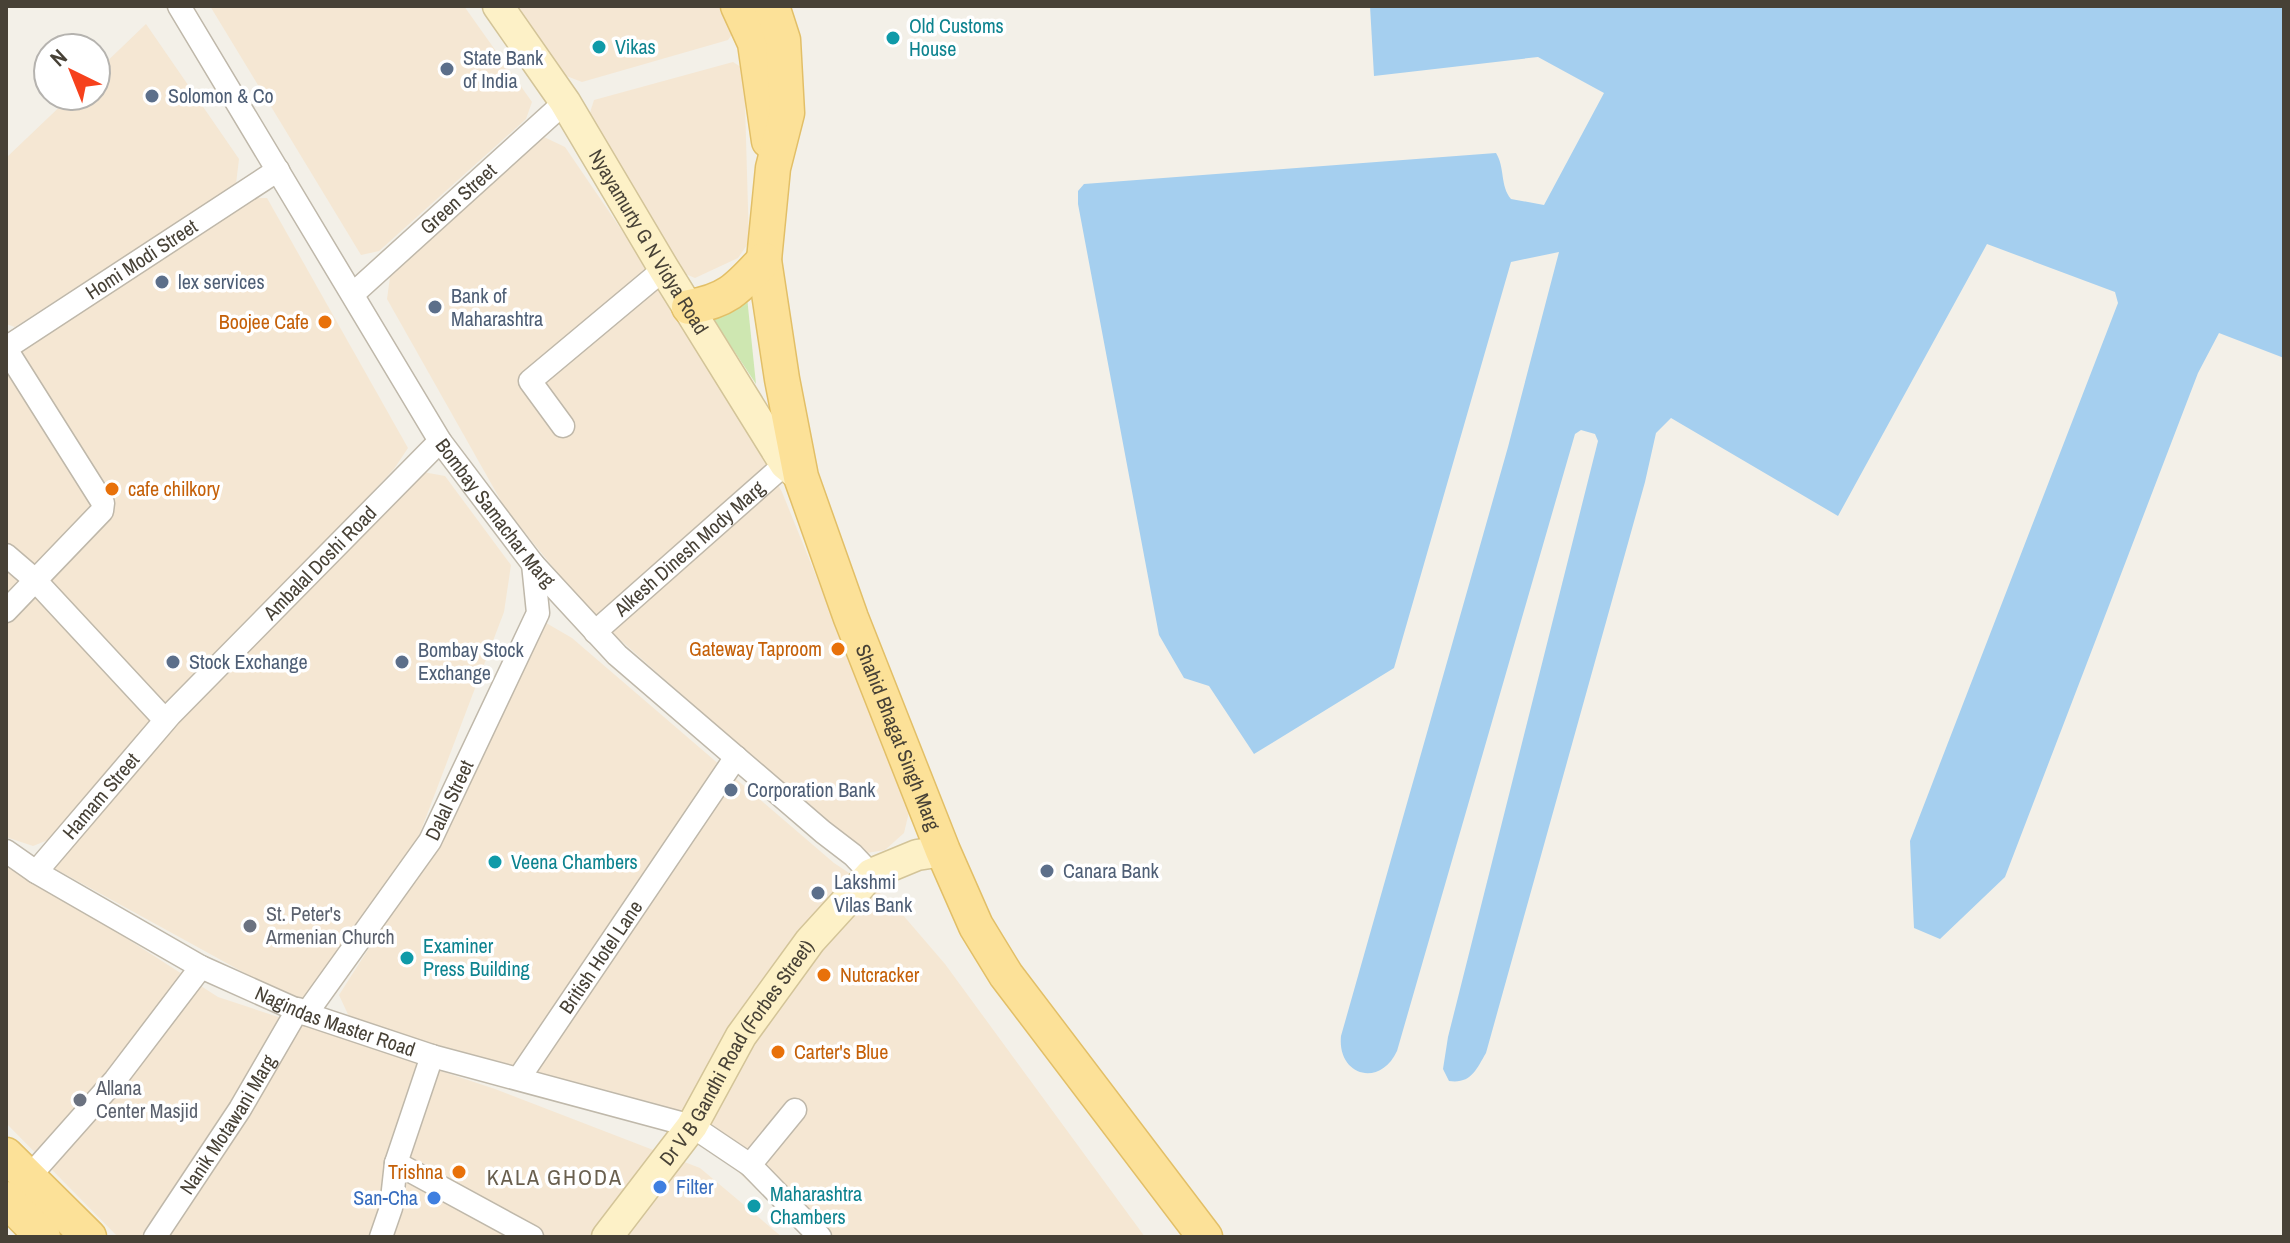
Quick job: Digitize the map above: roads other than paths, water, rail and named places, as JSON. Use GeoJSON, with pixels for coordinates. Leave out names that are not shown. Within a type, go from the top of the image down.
{"type":"FeatureCollection","features":[{"type":"Feature","properties":{"kind":"main road","name":"Shahid Bhagat Singh Marg"},"geometry":{"type":"LineString","coordinates":[[738,6],[769,42]]}},
{"type":"Feature","properties":{"kind":"main road","name":"Shahid Bhagat Singh Marg"},"geometry":{"type":"LineString","coordinates":[[772,6],[769,42],[773,168],[764,260],[793,470],[943,851],[976,926],[1006,975],[1205,1237]]}},
{"type":"Feature","properties":{"kind":"main road"},"geometry":{"type":"LineString","coordinates":[[689,307],[730,295],[764,260]]}},
{"type":"Feature","properties":{"kind":"main road"},"geometry":{"type":"LineString","coordinates":[[13,1177],[43,1237]]}},
{"type":"Feature","properties":{"kind":"main road"},"geometry":{"type":"LineString","coordinates":[[13,1177],[89,1237]]}},
{"type":"Feature","properties":{"kind":"street","name":"Bombay Samachar Marg"},"geometry":{"type":"LineString","coordinates":[[179,6],[440,441],[533,564],[617,655],[853,855],[871,874]]}},
{"type":"Feature","properties":{"kind":"street","name":"Nyayamurty G N Vidya Road"},"geometry":{"type":"LineString","coordinates":[[498,6],[565,102],[664,269],[793,470]]}},
{"type":"Feature","properties":{"kind":"street","name":"Green Street"},"geometry":{"type":"LineString","coordinates":[[353,294],[565,102]]}},
{"type":"Feature","properties":{"kind":"street","name":"Homi Modi Street"},"geometry":{"type":"LineString","coordinates":[[6,348],[278,170]]}},
{"type":"Feature","properties":{"kind":"street"},"geometry":{"type":"LineString","coordinates":[[563,426],[530,381],[664,269]]}},
{"type":"Feature","properties":{"kind":"street"},"geometry":{"type":"LineString","coordinates":[[6,348],[103,503],[102,511],[6,611]]}},
{"type":"Feature","properties":{"kind":"street","name":"Ambalal Doshi Road"},"geometry":{"type":"LineString","coordinates":[[165,720],[440,441]]}},
{"type":"Feature","properties":{"kind":"street","name":"Alkesh Dinesh Mody Marg"},"geometry":{"type":"LineString","coordinates":[[595,632],[793,470]]}},
{"type":"Feature","properties":{"kind":"street"},"geometry":{"type":"LineString","coordinates":[[6,555],[34,579],[165,720]]}},
{"type":"Feature","properties":{"kind":"street","name":"Dalal Street"},"geometry":{"type":"LineString","coordinates":[[302,1012],[430,841],[538,613],[533,564]]}},
{"type":"Feature","properties":{"kind":"street","name":"Hamam Street"},"geometry":{"type":"LineString","coordinates":[[36,872],[165,720]]}},
{"type":"Feature","properties":{"kind":"street","name":"British Hotel Lane"},"geometry":{"type":"LineString","coordinates":[[519,1078],[736,757]]}},
{"type":"Feature","properties":{"kind":"street","name":"Nagindas Master Road"},"geometry":{"type":"LineString","coordinates":[[6,851],[36,872],[201,967],[302,1012],[432,1056],[692,1126],[750,1165],[820,1237]]}},
{"type":"Feature","properties":{"kind":"street"},"geometry":{"type":"LineString","coordinates":[[871,874],[917,855],[943,851]]}},
{"type":"Feature","properties":{"kind":"street","name":"Dr V B Gandhi Road (Forbes Street)"},"geometry":{"type":"LineString","coordinates":[[607,1237],[692,1126],[741,1036],[768,995],[810,941],[871,874]]}},
{"type":"Feature","properties":{"kind":"street"},"geometry":{"type":"LineString","coordinates":[[13,1177],[115,1080],[201,967]]}},
{"type":"Feature","properties":{"kind":"street","name":"Nanik Motawani Marg"},"geometry":{"type":"LineString","coordinates":[[155,1237],[302,1012]]}},
{"type":"Feature","properties":{"kind":"street"},"geometry":{"type":"LineString","coordinates":[[381,1237],[391,1208],[396,1163],[432,1056]]}},
{"type":"Feature","properties":{"kind":"street"},"geometry":{"type":"LineString","coordinates":[[750,1165],[795,1110]]}},
{"type":"Feature","properties":{"kind":"street"},"geometry":{"type":"LineString","coordinates":[[396,1163],[532,1237]]}},
{"type":"Feature","properties":{"kind":"water"},"geometry":{"type":"Polygon","coordinates":[[[1370,6],[2284,6],[2284,358],[2219,333],[2198,373],[2005,877],[1940,939],[1914,928],[1910,841],[2118,303],[2115,292],[1987,244],[1838,516],[1671,418],[1656,433],[1486,1053],[1468,1078],[1449,1081],[1443,1069],[1448,1037],[1598,441],[1595,434],[1581,430],[1575,434],[1397,1051],[1390,1063],[1371,1073],[1352,1068],[1346,1060],[1341,1036],[1508,447],[1559,252],[1511,262],[1394,668],[1254,754],[1209,686],[1184,678],[1159,635],[1078,191],[1084,184],[1496,153],[1511,199],[1544,205],[1604,93],[1538,57],[1374,76],[1370,6]]]}},
{"type":"Feature","properties":{"kind":"place","name":"Old Customs House"},"geometry":{"type":"Point","coordinates":[893,38]}},
{"type":"Feature","properties":{"kind":"place","name":"Vikas"},"geometry":{"type":"Point","coordinates":[599,47]}},
{"type":"Feature","properties":{"kind":"place","name":"State Bank of India"},"geometry":{"type":"Point","coordinates":[447,69]}},
{"type":"Feature","properties":{"kind":"place","name":"Solomon & Co"},"geometry":{"type":"Point","coordinates":[152,96]}},
{"type":"Feature","properties":{"kind":"place","name":"lex services"},"geometry":{"type":"Point","coordinates":[162,282]}},
{"type":"Feature","properties":{"kind":"place","name":"Bank of Maharashtra"},"geometry":{"type":"Point","coordinates":[435,307]}},
{"type":"Feature","properties":{"kind":"place","name":"Boojee Cafe"},"geometry":{"type":"Point","coordinates":[325,322]}},
{"type":"Feature","properties":{"kind":"place","name":"cafe chilkory"},"geometry":{"type":"Point","coordinates":[112,489]}},
{"type":"Feature","properties":{"kind":"place","name":"Gateway Taproom"},"geometry":{"type":"Point","coordinates":[838,649]}},
{"type":"Feature","properties":{"kind":"place","name":"Stock Exchange"},"geometry":{"type":"Point","coordinates":[173,662]}},
{"type":"Feature","properties":{"kind":"place","name":"Bombay Stock Exchange"},"geometry":{"type":"Point","coordinates":[402,662]}},
{"type":"Feature","properties":{"kind":"place","name":"Corporation Bank"},"geometry":{"type":"Point","coordinates":[731,790]}},
{"type":"Feature","properties":{"kind":"place","name":"Veena Chambers"},"geometry":{"type":"Point","coordinates":[495,862]}},
{"type":"Feature","properties":{"kind":"place","name":"Canara Bank"},"geometry":{"type":"Point","coordinates":[1047,871]}},
{"type":"Feature","properties":{"kind":"place","name":"Lakshmi Vilas Bank"},"geometry":{"type":"Point","coordinates":[818,893]}},
{"type":"Feature","properties":{"kind":"place","name":"St. Peter's Armenian Church"},"geometry":{"type":"Point","coordinates":[250,926]}},
{"type":"Feature","properties":{"kind":"place","name":"Examiner Press Building"},"geometry":{"type":"Point","coordinates":[407,958]}},
{"type":"Feature","properties":{"kind":"place","name":"Nutcracker"},"geometry":{"type":"Point","coordinates":[824,975]}},
{"type":"Feature","properties":{"kind":"place","name":"Carter's Blue"},"geometry":{"type":"Point","coordinates":[778,1052]}},
{"type":"Feature","properties":{"kind":"place","name":"Allana Center Masjid"},"geometry":{"type":"Point","coordinates":[80,1100]}},
{"type":"Feature","properties":{"kind":"place","name":"Trishna"},"geometry":{"type":"Point","coordinates":[459,1172]}},
{"type":"Feature","properties":{"kind":"place","name":"Filter"},"geometry":{"type":"Point","coordinates":[660,1187]}},
{"type":"Feature","properties":{"kind":"place","name":"San-Cha"},"geometry":{"type":"Point","coordinates":[434,1198]}},
{"type":"Feature","properties":{"kind":"place","name":"Maharashtra Chambers"},"geometry":{"type":"Point","coordinates":[754,1206]}},
{"type":"Feature","properties":{"kind":"district","name":"KALA GHODA"},"geometry":{"type":"Point","coordinates":[555,1177]}}]}
